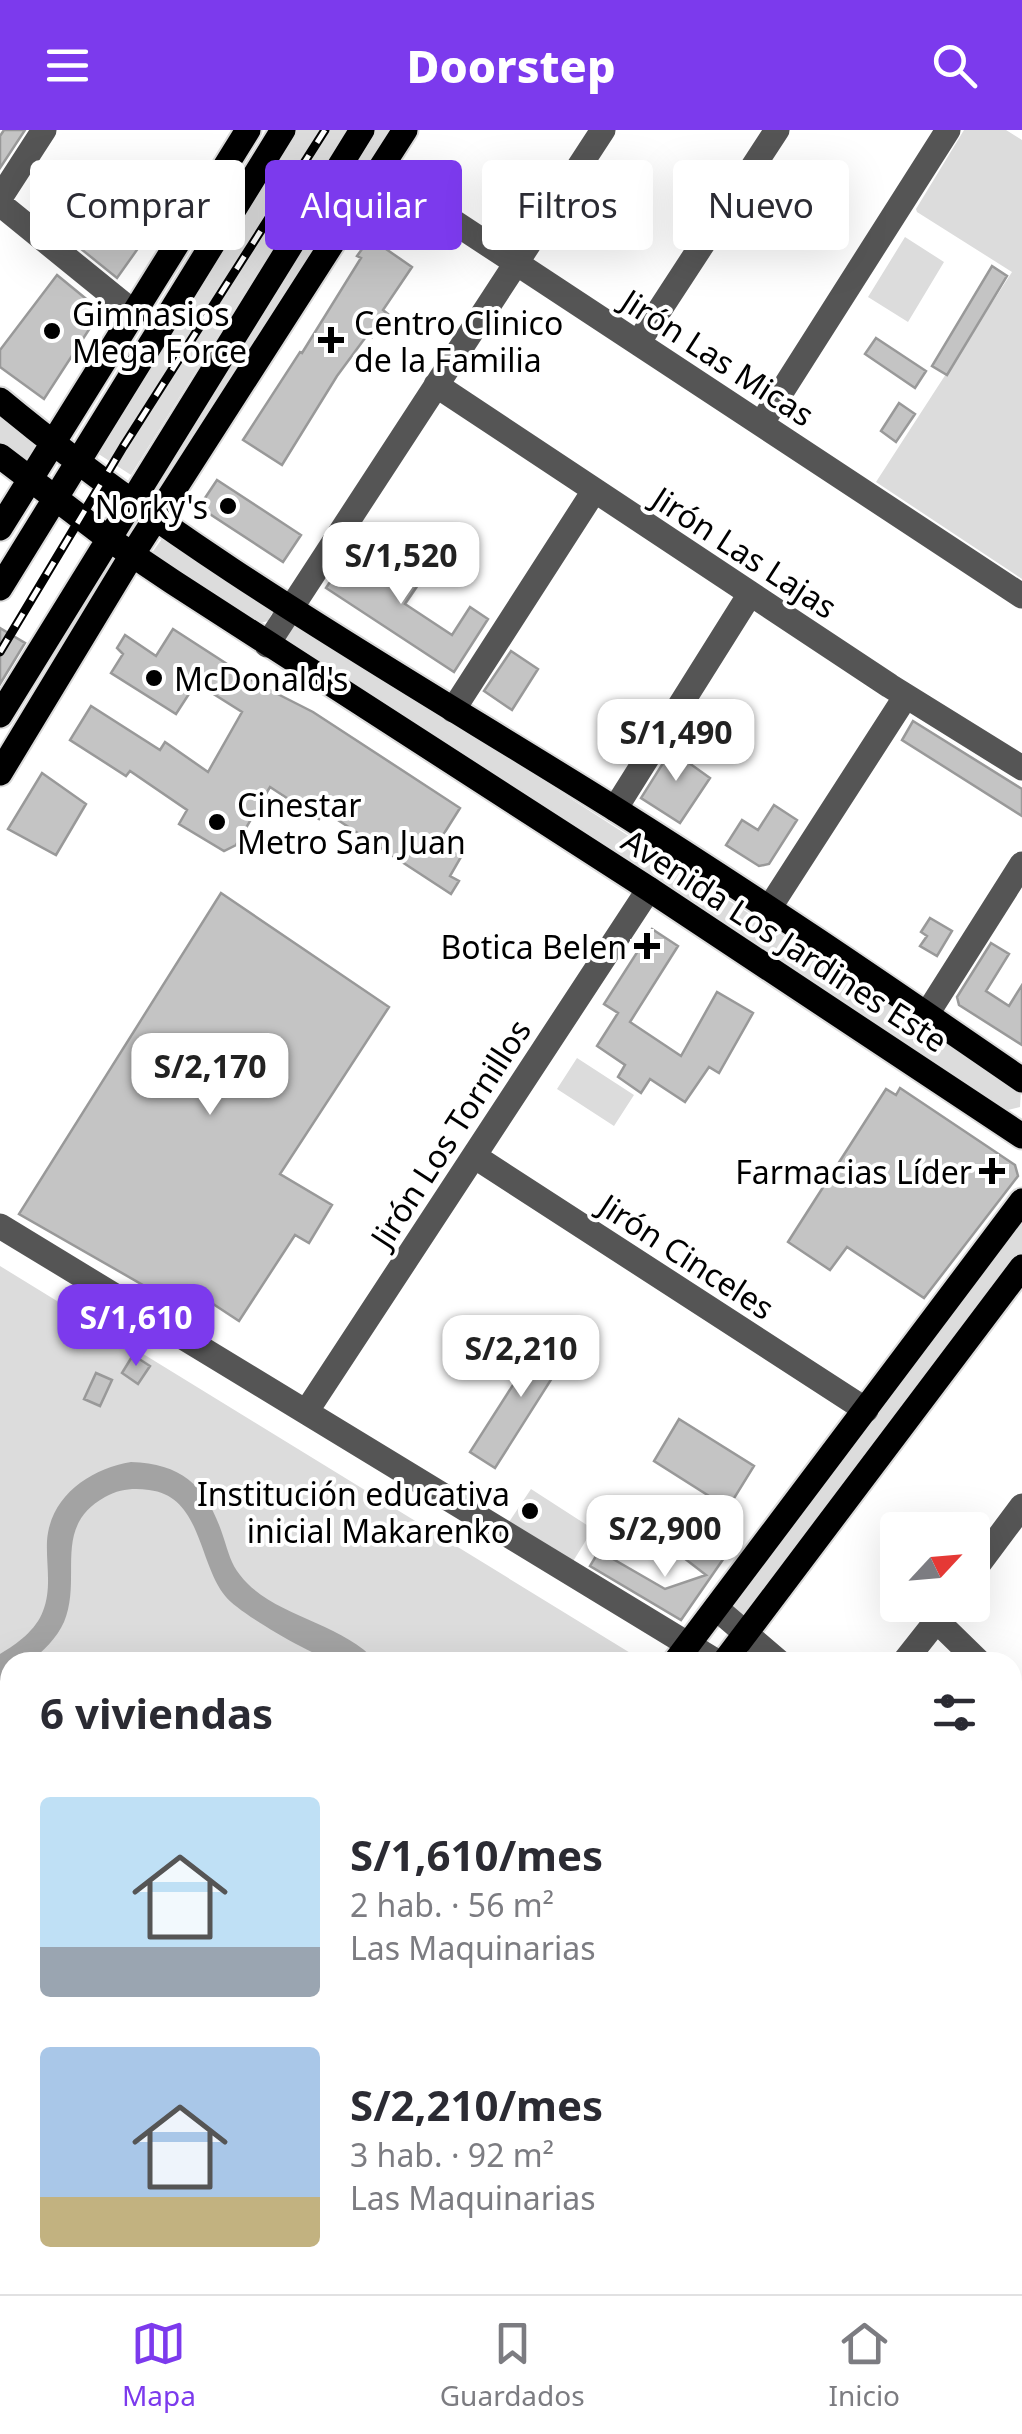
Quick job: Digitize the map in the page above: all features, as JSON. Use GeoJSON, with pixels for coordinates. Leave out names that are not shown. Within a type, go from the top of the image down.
{"type":"FeatureCollection","features":[{"type":"Feature","properties":{"kind":"main road"},"geometry":{"type":"LineString","coordinates":[[0,528],[248,130]]}},
{"type":"Feature","properties":{"kind":"main road"},"geometry":{"type":"LineString","coordinates":[[0,588],[283,130]]}},
{"type":"Feature","properties":{"kind":"main road"},"geometry":{"type":"LineString","coordinates":[[0,716],[362,130]]}},
{"type":"Feature","properties":{"kind":"main road"},"geometry":{"type":"LineString","coordinates":[[386,160],[405,130]]}},
{"type":"Feature","properties":{"kind":"main road"},"geometry":{"type":"LineString","coordinates":[[0,773],[132,555],[328,250]]}},
{"type":"Feature","properties":{"kind":"main road","name":"Avenida Los Jardines Este"},"geometry":{"type":"LineString","coordinates":[[0,400],[76,463],[155,519],[290,608],[615,809],[1022,1080]]}},
{"type":"Feature","properties":{"kind":"main road","name":"Avenida Los Jardines Este"},"geometry":{"type":"LineString","coordinates":[[0,456],[109,539],[267,645],[1016,1126]]}},
{"type":"Feature","properties":{"kind":"main road"},"geometry":{"type":"LineString","coordinates":[[683,1652],[1022,1201]]}},
{"type":"Feature","properties":{"kind":"main road"},"geometry":{"type":"LineString","coordinates":[[730,1652],[1022,1268]]}},
{"type":"Feature","properties":{"kind":"street"},"geometry":{"type":"LineString","coordinates":[[44,130],[0,201],[133,312]]}},
{"type":"Feature","properties":{"kind":"street"},"geometry":{"type":"LineString","coordinates":[[267,645],[602,130]]}},
{"type":"Feature","properties":{"kind":"street"},"geometry":{"type":"LineString","coordinates":[[638,343],[777,130]]}},
{"type":"Feature","properties":{"kind":"street"},"geometry":{"type":"LineString","coordinates":[[761,424],[948,130]]}},
{"type":"Feature","properties":{"kind":"street","name":"Jirón Las Micas"},"geometry":{"type":"LineString","coordinates":[[462,227],[1022,596]]}},
{"type":"Feature","properties":{"kind":"street","name":"Jirón Las Lajas"},"geometry":{"type":"LineString","coordinates":[[436,385],[906,696],[1022,768]]}},
{"type":"Feature","properties":{"kind":"street"},"geometry":{"type":"LineString","coordinates":[[453,710],[594,491]]}},
{"type":"Feature","properties":{"kind":"street"},"geometry":{"type":"LineString","coordinates":[[615,809],[750,594]]}},
{"type":"Feature","properties":{"kind":"street"},"geometry":{"type":"LineString","coordinates":[[768,910],[906,696]]}},
{"type":"Feature","properties":{"kind":"street"},"geometry":{"type":"LineString","coordinates":[[926,1014],[1022,864]]}},
{"type":"Feature","properties":{"kind":"street","name":"Jirón Los Tornillos"},"geometry":{"type":"LineString","coordinates":[[306,1412],[649,889]]}},
{"type":"Feature","properties":{"kind":"street","name":"Jirón Cinceles"},"geometry":{"type":"LineString","coordinates":[[474,1156],[866,1410]]}},
{"type":"Feature","properties":{"kind":"street"},"geometry":{"type":"LineString","coordinates":[[0,1226],[306,1412],[679,1652]]}},
{"type":"Feature","properties":{"kind":"street"},"geometry":{"type":"LineString","coordinates":[[990,1549],[1021,1509]]}},
{"type":"Feature","properties":{"kind":"street"},"geometry":{"type":"LineString","coordinates":[[716,1608],[768,1652]]}},
{"type":"Feature","properties":{"kind":"street"},"geometry":{"type":"LineString","coordinates":[[912,1652],[936,1622]]}},
{"type":"Feature","properties":{"kind":"street"},"geometry":{"type":"LineString","coordinates":[[950,1622],[972,1652]]}},
{"type":"Feature","properties":{"kind":"shaded area"},"geometry":{"type":"Polygon","coordinates":[[[296,130],[346,130],[327,160],[277,160],[296,130]]]}},
{"type":"Feature","properties":{"kind":"shaded area"},"geometry":{"type":"Polygon","coordinates":[[[375,130],[390,130],[371,160],[356,160],[375,130]]]}},
{"type":"Feature","properties":{"kind":"shaded area"},"geometry":{"type":"Polygon","coordinates":[[[964,130],[1006,130],[1022,140],[1022,579],[876,482],[1012,272],[917,212],[964,130]]]}},
{"type":"Feature","properties":{"kind":"shaded area"},"geometry":{"type":"Polygon","coordinates":[[[265,179],[265,250],[271,250],[131,475],[94,451],[220,250],[245,250],[245,211],[265,179]]]}},
{"type":"Feature","properties":{"kind":"shaded area"},"geometry":{"type":"Polygon","coordinates":[[[905,237],[944,262],[908,322],[868,297],[905,237]]]}},
{"type":"Feature","properties":{"kind":"shaded area"},"geometry":{"type":"Polygon","coordinates":[[[298,250],[312,250],[155,492],[146,488],[298,250]]]}},
{"type":"Feature","properties":{"kind":"shaded area"},"geometry":{"type":"Polygon","coordinates":[[[0,413],[41,445],[28,464],[0,442],[0,413]]]}},
{"type":"Feature","properties":{"kind":"shaded area"},"geometry":{"type":"Polygon","coordinates":[[[164,536],[268,606],[272,613],[268,621],[260,623],[151,554],[164,536]]]}},
{"type":"Feature","properties":{"kind":"shaded area"},"geometry":{"type":"Polygon","coordinates":[[[300,624],[1021,1089],[1020,1107],[1008,1110],[287,641],[284,636],[293,625],[300,624]]]}},
{"type":"Feature","properties":{"kind":"shaded area"},"geometry":{"type":"Polygon","coordinates":[[[577,1058],[634,1095],[614,1126],[557,1089],[577,1058]]]}},
{"type":"Feature","properties":{"kind":"shaded area"},"geometry":{"type":"Polygon","coordinates":[[[1022,1215],[1022,1257],[748,1619],[730,1609],[1022,1215]]]}},
{"type":"Feature","properties":{"kind":"shaded area"},"geometry":{"type":"Polygon","coordinates":[[[0,1266],[629,1652],[0,1652],[0,1266]]]}},
{"type":"Feature","properties":{"kind":"shaded area"},"geometry":{"type":"Polygon","coordinates":[[[131,1462],[150,1464],[180,1474],[202,1493],[218,1521],[234,1566],[254,1589],[366,1652],[313,1652],[246,1614],[217,1583],[197,1533],[179,1505],[166,1495],[132,1489],[105,1497],[78,1523],[71,1554],[69,1605],[54,1639],[42,1652],[3,1652],[25,1636],[43,1611],[48,1585],[47,1541],[56,1511],[64,1498],[87,1478],[131,1462]]]}},
{"type":"Feature","properties":{"kind":"shaded area"},"geometry":{"type":"Polygon","coordinates":[[[531,1489],[593,1529],[572,1563],[509,1522],[531,1489]]]}},
{"type":"Feature","properties":{"kind":"building"},"geometry":{"type":"Polygon","coordinates":[[[4,130],[25,130],[0,168],[0,136],[4,130]]]}},
{"type":"Feature","properties":{"kind":"building"},"geometry":{"type":"Polygon","coordinates":[[[82,250],[137,250],[117,278],[82,250]]]}},
{"type":"Feature","properties":{"kind":"building"},"geometry":{"type":"Polygon","coordinates":[[[361,250],[387,250],[412,267],[383,310],[388,314],[337,376],[282,465],[243,440],[361,258],[357,256],[361,250]]]}},
{"type":"Feature","properties":{"kind":"building"},"geometry":{"type":"Polygon","coordinates":[[[992,266],[1007,276],[947,375],[932,366],[992,266]]]}},
{"type":"Feature","properties":{"kind":"building","name":"Gimnasios Mega Force"},"geometry":{"type":"Polygon","coordinates":[[[57,275],[101,311],[44,399],[0,367],[0,350],[57,275]]]}},
{"type":"Feature","properties":{"kind":"building"},"geometry":{"type":"Polygon","coordinates":[[[876,338],[926,371],[915,388],[865,354],[876,338]]]}},
{"type":"Feature","properties":{"kind":"building"},"geometry":{"type":"Polygon","coordinates":[[[899,403],[915,414],[896,442],[881,431],[899,403]]]}},
{"type":"Feature","properties":{"kind":"building"},"geometry":{"type":"Polygon","coordinates":[[[217,480],[301,535],[283,562],[199,507],[217,480]]]}},
{"type":"Feature","properties":{"kind":"building"},"geometry":{"type":"Polygon","coordinates":[[[354,545],[379,562],[382,556],[420,582],[405,604],[452,635],[470,607],[488,619],[454,672],[326,588],[354,545]]]}},
{"type":"Feature","properties":{"kind":"building"},"geometry":{"type":"Polygon","coordinates":[[[0,628],[25,643],[0,684],[0,628]]]}},
{"type":"Feature","properties":{"kind":"building"},"geometry":{"type":"Polygon","coordinates":[[[173,629],[258,684],[313,712],[460,808],[438,843],[461,857],[450,876],[459,881],[451,894],[324,811],[319,819],[270,787],[236,845],[224,851],[179,824],[187,810],[130,771],[126,776],[70,740],[91,706],[160,750],[165,742],[208,772],[242,712],[196,683],[176,714],[111,673],[123,654],[117,648],[125,635],[156,656],[173,629]]]}},
{"type":"Feature","properties":{"kind":"building"},"geometry":{"type":"Polygon","coordinates":[[[511,651],[538,669],[512,710],[484,691],[511,651]]]}},
{"type":"Feature","properties":{"kind":"building"},"geometry":{"type":"Polygon","coordinates":[[[913,721],[1022,789],[1022,816],[902,740],[913,721]]]}},
{"type":"Feature","properties":{"kind":"building"},"geometry":{"type":"Polygon","coordinates":[[[677,741],[696,753],[689,763],[710,778],[680,823],[641,798],[677,741]]]}},
{"type":"Feature","properties":{"kind":"building"},"geometry":{"type":"Polygon","coordinates":[[[42,773],[86,804],[56,855],[8,829],[42,773]]]}},
{"type":"Feature","properties":{"kind":"building"},"geometry":{"type":"Polygon","coordinates":[[[774,805],[797,820],[769,864],[759,866],[726,845],[742,820],[758,830],[774,805]]]}},
{"type":"Feature","properties":{"kind":"building"},"geometry":{"type":"Polygon","coordinates":[[[221,893],[389,1007],[280,1174],[332,1205],[309,1243],[295,1235],[239,1321],[201,1296],[190,1312],[19,1214],[221,893]]]}},
{"type":"Feature","properties":{"kind":"building"},"geometry":{"type":"Polygon","coordinates":[[[930,918],[952,931],[937,956],[920,946],[927,936],[921,932],[930,918]]]}},
{"type":"Feature","properties":{"kind":"building"},"geometry":{"type":"Polygon","coordinates":[[[652,929],[678,946],[630,1022],[681,1056],[717,992],[753,1013],[719,1073],[709,1067],[685,1102],[650,1079],[641,1093],[618,1077],[625,1065],[597,1046],[618,1013],[604,1004],[652,929]]]}},
{"type":"Feature","properties":{"kind":"building"},"geometry":{"type":"Polygon","coordinates":[[[991,943],[1009,954],[986,991],[1009,1006],[1022,985],[1022,1045],[959,1005],[957,997],[991,943]]]}},
{"type":"Feature","properties":{"kind":"building"},"geometry":{"type":"Polygon","coordinates":[[[900,1088],[1015,1165],[1018,1176],[924,1298],[847,1247],[830,1270],[788,1242],[886,1089],[896,1095],[900,1088]]]}},
{"type":"Feature","properties":{"kind":"building"},"geometry":{"type":"Polygon","coordinates":[[[547,1332],[571,1348],[495,1468],[470,1452],[547,1332]]]}},
{"type":"Feature","properties":{"kind":"building"},"geometry":{"type":"Polygon","coordinates":[[[133,1355],[150,1366],[138,1384],[122,1373],[133,1355]]]}},
{"type":"Feature","properties":{"kind":"building"},"geometry":{"type":"Polygon","coordinates":[[[96,1373],[112,1380],[100,1406],[84,1399],[96,1373]]]}},
{"type":"Feature","properties":{"kind":"building"},"geometry":{"type":"Polygon","coordinates":[[[679,1419],[754,1466],[728,1508],[654,1461],[679,1419]]]}},
{"type":"Feature","properties":{"kind":"building"},"geometry":{"type":"Polygon","coordinates":[[[699,1539],[724,1558],[681,1620],[590,1566],[599,1551],[665,1589],[706,1575],[684,1558],[699,1539]]]}},
{"type":"Feature","properties":{"kind":"railway"},"geometry":{"type":"LineString","coordinates":[[0,652],[123,447],[325,130]]}},
{"type":"Feature","properties":{"kind":"place","name":"Gimnasios Mega Force"},"geometry":{"type":"Point","coordinates":[52,331]}},
{"type":"Feature","properties":{"kind":"place","name":"Centro Clinico de la Familia"},"geometry":{"type":"Point","coordinates":[331,340]}},
{"type":"Feature","properties":{"kind":"place","name":"Norky's"},"geometry":{"type":"Point","coordinates":[228,506]}},
{"type":"Feature","properties":{"kind":"place","name":"McDonald's"},"geometry":{"type":"Point","coordinates":[154,678]}},
{"type":"Feature","properties":{"kind":"place","name":"Cinestar Metro San Juan"},"geometry":{"type":"Point","coordinates":[217,822]}},
{"type":"Feature","properties":{"kind":"place","name":"Botica Belen"},"geometry":{"type":"Point","coordinates":[647,946]}},
{"type":"Feature","properties":{"kind":"place","name":"Farmacias Líder"},"geometry":{"type":"Point","coordinates":[992,1171]}},
{"type":"Feature","properties":{"kind":"place","name":"Institución educativa inicial Makarenko"},"geometry":{"type":"Point","coordinates":[530,1511]}}]}
